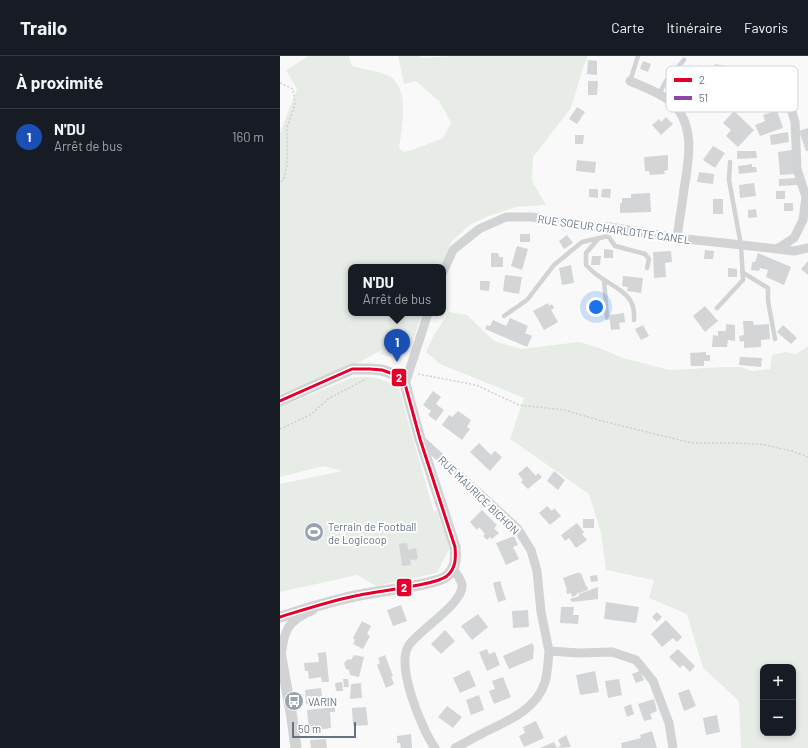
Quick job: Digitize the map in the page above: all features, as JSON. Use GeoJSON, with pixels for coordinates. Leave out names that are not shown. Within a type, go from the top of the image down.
{"type":"FeatureCollection","features":[{"type":"Feature","properties":{"kind":"street"},"geometry":{"type":"LineString","coordinates":[[630,81],[659,94],[666,99]]}},
{"type":"Feature","properties":{"kind":"street"},"geometry":{"type":"LineString","coordinates":[[677,238],[689,157],[689,138],[683,118],[679,112]]}},
{"type":"Feature","properties":{"kind":"street"},"geometry":{"type":"LineString","coordinates":[[778,249],[794,238],[803,220],[806,197],[797,170],[795,122],[792,112]]}},
{"type":"Feature","properties":{"kind":"street","name":"RUE SOEUR CHARLOTTE CANEL"},"geometry":{"type":"LineString","coordinates":[[446,265],[453,250],[479,229],[506,217],[532,217],[594,227],[609,232],[794,251],[808,248]]}},
{"type":"Feature","properties":{"kind":"street"},"geometry":{"type":"LineString","coordinates":[[405,384],[427,316]]}},
{"type":"Feature","properties":{"kind":"street"},"geometry":{"type":"LineString","coordinates":[[280,401],[352,369],[384,370],[396,375],[405,384],[420,439],[455,548],[456,559],[453,569],[446,577],[433,582],[359,595],[280,617]]}},
{"type":"Feature","properties":{"kind":"street","name":"RUE MAURICE BICHON"},"geometry":{"type":"LineString","coordinates":[[420,439],[516,528],[531,550],[538,571],[541,612],[549,651],[545,683],[538,697],[516,717],[455,748]]}},
{"type":"Feature","properties":{"kind":"street"},"geometry":{"type":"LineString","coordinates":[[435,748],[423,726],[417,710],[405,669],[405,656],[408,646],[456,601],[462,587],[460,579],[453,569]]}},
{"type":"Feature","properties":{"kind":"street"},"geometry":{"type":"LineString","coordinates":[[296,748],[280,654],[285,632],[293,621],[330,603]]}},
{"type":"Feature","properties":{"kind":"street"},"geometry":{"type":"LineString","coordinates":[[549,651],[579,653],[612,652],[636,660],[653,681],[669,723],[673,748]]}},
{"type":"Feature","properties":{"kind":"lane"},"geometry":{"type":"LineString","coordinates":[[630,81],[638,56]]}},
{"type":"Feature","properties":{"kind":"lane"},"geometry":{"type":"LineString","coordinates":[[679,66],[684,60]]}},
{"type":"Feature","properties":{"kind":"lane"},"geometry":{"type":"LineString","coordinates":[[659,94],[666,81]]}},
{"type":"Feature","properties":{"kind":"lane"},"geometry":{"type":"LineString","coordinates":[[717,308],[743,280],[741,245],[729,180],[730,162]]}},
{"type":"Feature","properties":{"kind":"lane"},"geometry":{"type":"LineString","coordinates":[[504,316],[527,300],[554,265],[582,242],[599,238],[609,232],[615,246],[645,254],[649,259],[647,268]]}},
{"type":"Feature","properties":{"kind":"lane"},"geometry":{"type":"LineString","coordinates":[[599,238],[586,254],[586,264],[604,280],[628,296],[633,305],[634,320]]}},
{"type":"Feature","properties":{"kind":"lane"},"geometry":{"type":"LineString","coordinates":[[742,272],[768,288],[768,301],[775,338]]}},
{"type":"Feature","properties":{"kind":"lane"},"geometry":{"type":"LineString","coordinates":[[604,280],[607,318]]}},
{"type":"Feature","properties":{"kind":"path"},"geometry":{"type":"LineString","coordinates":[[280,83],[293,89],[295,105],[287,127],[287,164],[284,179],[280,183]]}},
{"type":"Feature","properties":{"kind":"path"},"geometry":{"type":"LineString","coordinates":[[409,372],[476,385],[519,406],[565,410],[598,420],[692,443],[760,444],[792,451],[808,457]]}},
{"type":"Feature","properties":{"kind":"path"},"geometry":{"type":"LineString","coordinates":[[280,430],[310,415],[328,399],[368,378]]}},
{"type":"Feature","properties":{"kind":"shaded area"},"geometry":{"type":"Polygon","coordinates":[[[309,56],[349,56],[352,66],[379,72],[391,77],[397,83],[401,91],[403,101],[403,120],[399,148],[404,152],[443,138],[451,123],[440,102],[416,81],[404,84],[398,56],[419,56],[423,58],[451,56],[588,56],[571,108],[533,157],[532,181],[546,205],[516,207],[471,224],[452,241],[441,264],[348,264],[348,316],[421,316],[412,344],[407,351],[396,359],[380,354],[382,350],[342,371],[280,394],[280,133],[297,89],[286,70],[309,56]]]}},
{"type":"Feature","properties":{"kind":"shaded area"},"geometry":{"type":"Polygon","coordinates":[[[449,312],[467,315],[494,341],[521,349],[579,342],[623,358],[669,370],[725,367],[741,367],[752,371],[770,369],[772,355],[786,352],[796,354],[808,346],[808,748],[741,748],[739,701],[703,668],[687,614],[649,598],[654,580],[606,570],[601,533],[589,494],[510,439],[524,398],[440,364],[426,352],[434,335],[449,312]]]}},
{"type":"Feature","properties":{"kind":"shaded area"},"geometry":{"type":"Polygon","coordinates":[[[358,377],[380,379],[389,382],[399,389],[434,512],[436,510],[450,547],[437,573],[376,586],[357,575],[280,592],[280,484],[342,471],[323,466],[280,477],[280,406],[351,378],[358,377]]]}},
{"type":"Feature","properties":{"kind":"building"},"geometry":{"type":"Polygon","coordinates":[[[588,60],[597,61],[597,75],[587,74],[588,60]]]}},
{"type":"Feature","properties":{"kind":"building"},"geometry":{"type":"Polygon","coordinates":[[[643,61],[651,64],[648,72],[640,69],[643,61]]]}},
{"type":"Feature","properties":{"kind":"building"},"geometry":{"type":"Polygon","coordinates":[[[715,64],[725,66],[715,66],[715,64]]]}},
{"type":"Feature","properties":{"kind":"building"},"geometry":{"type":"Polygon","coordinates":[[[588,81],[598,81],[597,95],[588,95],[588,81]]]}},
{"type":"Feature","properties":{"kind":"building"},"geometry":{"type":"Polygon","coordinates":[[[577,107],[585,112],[577,124],[569,119],[577,107]]]}},
{"type":"Feature","properties":{"kind":"building"},"geometry":{"type":"Polygon","coordinates":[[[733,112],[735,112],[754,130],[738,147],[726,136],[731,130],[723,123],[733,112]]]}},
{"type":"Feature","properties":{"kind":"building"},"geometry":{"type":"Polygon","coordinates":[[[771,112],[778,112],[783,128],[760,136],[755,125],[765,121],[763,115],[771,112]]]}},
{"type":"Feature","properties":{"kind":"building"},"geometry":{"type":"Polygon","coordinates":[[[666,117],[673,124],[661,135],[652,125],[659,119],[661,122],[666,117]]]}},
{"type":"Feature","properties":{"kind":"building"},"geometry":{"type":"Polygon","coordinates":[[[808,128],[808,151],[806,151],[799,131],[808,128]]]}},
{"type":"Feature","properties":{"kind":"building"},"geometry":{"type":"Polygon","coordinates":[[[788,132],[789,142],[771,145],[770,135],[788,132]]]}},
{"type":"Feature","properties":{"kind":"building"},"geometry":{"type":"Polygon","coordinates":[[[575,135],[584,135],[583,144],[575,144],[575,135]]]}},
{"type":"Feature","properties":{"kind":"building"},"geometry":{"type":"Polygon","coordinates":[[[713,146],[725,153],[715,168],[703,160],[713,146]]]}},
{"type":"Feature","properties":{"kind":"building"},"geometry":{"type":"Polygon","coordinates":[[[792,150],[794,174],[780,175],[778,152],[792,150]]]}},
{"type":"Feature","properties":{"kind":"building"},"geometry":{"type":"Polygon","coordinates":[[[737,151],[756,151],[757,158],[737,159],[737,151]]]}},
{"type":"Feature","properties":{"kind":"building"},"geometry":{"type":"Polygon","coordinates":[[[668,155],[668,170],[664,171],[665,174],[650,175],[649,171],[645,171],[644,157],[668,155]]]}},
{"type":"Feature","properties":{"kind":"building"},"geometry":{"type":"Polygon","coordinates":[[[577,160],[596,162],[595,173],[576,171],[577,160]]]}},
{"type":"Feature","properties":{"kind":"building"},"geometry":{"type":"Polygon","coordinates":[[[752,164],[752,167],[756,167],[757,172],[739,174],[738,166],[752,164]]]}},
{"type":"Feature","properties":{"kind":"building"},"geometry":{"type":"Polygon","coordinates":[[[699,172],[714,174],[713,184],[697,182],[699,172]]]}},
{"type":"Feature","properties":{"kind":"building"},"geometry":{"type":"Polygon","coordinates":[[[797,178],[798,185],[779,186],[779,179],[797,178]]]}},
{"type":"Feature","properties":{"kind":"building"},"geometry":{"type":"Polygon","coordinates":[[[754,183],[756,196],[740,198],[739,185],[754,183]]]}},
{"type":"Feature","properties":{"kind":"building"},"geometry":{"type":"Polygon","coordinates":[[[589,189],[598,189],[598,198],[589,197],[589,189]]]}},
{"type":"Feature","properties":{"kind":"building"},"geometry":{"type":"Polygon","coordinates":[[[602,189],[611,189],[610,198],[601,197],[602,189]]]}},
{"type":"Feature","properties":{"kind":"building"},"geometry":{"type":"Polygon","coordinates":[[[776,191],[785,191],[785,199],[776,199],[776,191]]]}},
{"type":"Feature","properties":{"kind":"building"},"geometry":{"type":"Polygon","coordinates":[[[650,193],[651,212],[620,213],[620,203],[622,203],[622,198],[631,198],[631,194],[650,193]]]}},
{"type":"Feature","properties":{"kind":"building"},"geometry":{"type":"Polygon","coordinates":[[[713,199],[723,199],[723,214],[713,214],[713,199]]]}},
{"type":"Feature","properties":{"kind":"building"},"geometry":{"type":"Polygon","coordinates":[[[784,203],[793,203],[793,211],[784,211],[784,203]]]}},
{"type":"Feature","properties":{"kind":"building"},"geometry":{"type":"Polygon","coordinates":[[[756,209],[757,217],[748,218],[748,210],[756,209]]]}},
{"type":"Feature","properties":{"kind":"building"},"geometry":{"type":"Polygon","coordinates":[[[520,234],[530,234],[530,242],[520,242],[520,234]]]}},
{"type":"Feature","properties":{"kind":"building"},"geometry":{"type":"Polygon","coordinates":[[[567,235],[573,243],[564,249],[559,241],[567,235]]]}},
{"type":"Feature","properties":{"kind":"building"},"geometry":{"type":"Polygon","coordinates":[[[517,246],[528,249],[522,270],[511,266],[517,246]]]}},
{"type":"Feature","properties":{"kind":"building"},"geometry":{"type":"Polygon","coordinates":[[[604,249],[613,250],[613,258],[604,258],[604,249]]]}},
{"type":"Feature","properties":{"kind":"building"},"geometry":{"type":"Polygon","coordinates":[[[705,250],[714,251],[713,259],[704,259],[705,250]]]}},
{"type":"Feature","properties":{"kind":"building"},"geometry":{"type":"Polygon","coordinates":[[[671,251],[672,262],[665,263],[666,277],[654,278],[653,252],[671,251]]]}},
{"type":"Feature","properties":{"kind":"building"},"geometry":{"type":"Polygon","coordinates":[[[491,253],[498,253],[499,257],[503,257],[503,267],[491,267],[491,253]]]}},
{"type":"Feature","properties":{"kind":"building"},"geometry":{"type":"Polygon","coordinates":[[[758,253],[791,267],[784,285],[766,277],[768,270],[760,268],[759,271],[751,270],[752,262],[755,262],[758,253]]]}},
{"type":"Feature","properties":{"kind":"building"},"geometry":{"type":"Polygon","coordinates":[[[592,256],[601,256],[600,265],[591,265],[592,256]]]}},
{"type":"Feature","properties":{"kind":"building"},"geometry":{"type":"Polygon","coordinates":[[[808,261],[808,275],[801,269],[808,261]]]}},
{"type":"Feature","properties":{"kind":"building"},"geometry":{"type":"Polygon","coordinates":[[[571,265],[574,283],[562,285],[559,268],[571,265]]]}},
{"type":"Feature","properties":{"kind":"building"},"geometry":{"type":"Polygon","coordinates":[[[728,268],[737,269],[737,277],[728,277],[728,268]]]}},
{"type":"Feature","properties":{"kind":"building"},"geometry":{"type":"Polygon","coordinates":[[[505,275],[522,277],[519,294],[503,291],[505,275]]]}},
{"type":"Feature","properties":{"kind":"building"},"geometry":{"type":"Polygon","coordinates":[[[623,276],[643,278],[641,293],[627,291],[628,287],[622,286],[623,276]]]}},
{"type":"Feature","properties":{"kind":"building"},"geometry":{"type":"Polygon","coordinates":[[[480,281],[490,281],[489,291],[480,290],[480,281]]]}},
{"type":"Feature","properties":{"kind":"building"},"geometry":{"type":"Polygon","coordinates":[[[548,303],[549,306],[552,304],[554,308],[551,310],[558,322],[544,330],[533,311],[548,303]]]}},
{"type":"Feature","properties":{"kind":"building"},"geometry":{"type":"Polygon","coordinates":[[[705,306],[718,321],[705,332],[693,316],[705,306]]]}},
{"type":"Feature","properties":{"kind":"building"},"geometry":{"type":"Polygon","coordinates":[[[624,313],[625,322],[619,323],[620,329],[611,330],[609,315],[624,313]]]}},
{"type":"Feature","properties":{"kind":"building"},"geometry":{"type":"Polygon","coordinates":[[[510,318],[528,326],[525,333],[532,336],[527,347],[485,329],[487,325],[490,326],[493,320],[506,326],[510,318]]]}},
{"type":"Feature","properties":{"kind":"building"},"geometry":{"type":"Polygon","coordinates":[[[743,321],[753,321],[754,325],[769,324],[770,339],[761,340],[761,347],[744,348],[744,341],[740,342],[739,336],[744,335],[743,321]]]}},
{"type":"Feature","properties":{"kind":"building"},"geometry":{"type":"Polygon","coordinates":[[[726,324],[735,325],[735,341],[728,340],[727,347],[712,347],[713,335],[718,336],[718,331],[726,331],[726,324]]]}},
{"type":"Feature","properties":{"kind":"building"},"geometry":{"type":"Polygon","coordinates":[[[643,325],[649,336],[641,340],[635,329],[643,325]]]}},
{"type":"Feature","properties":{"kind":"building"},"geometry":{"type":"Polygon","coordinates":[[[783,325],[797,338],[791,344],[777,332],[783,325]]]}},
{"type":"Feature","properties":{"kind":"building"},"geometry":{"type":"Polygon","coordinates":[[[706,352],[706,355],[710,355],[710,361],[704,361],[704,366],[691,366],[690,353],[706,352]]]}},
{"type":"Feature","properties":{"kind":"building"},"geometry":{"type":"Polygon","coordinates":[[[740,357],[762,358],[761,367],[739,365],[740,357]]]}},
{"type":"Feature","properties":{"kind":"building"},"geometry":{"type":"Polygon","coordinates":[[[433,391],[441,397],[436,404],[444,410],[436,421],[428,415],[431,411],[423,405],[433,391]]]}},
{"type":"Feature","properties":{"kind":"building"},"geometry":{"type":"Polygon","coordinates":[[[458,411],[471,420],[467,427],[470,429],[462,440],[442,425],[449,415],[452,417],[458,411]]]}},
{"type":"Feature","properties":{"kind":"building"},"geometry":{"type":"Polygon","coordinates":[[[479,443],[491,455],[495,451],[502,457],[490,471],[470,452],[479,443]]]}},
{"type":"Feature","properties":{"kind":"building"},"geometry":{"type":"Polygon","coordinates":[[[527,466],[536,476],[538,473],[542,477],[528,489],[521,482],[523,480],[518,474],[527,466]]]}},
{"type":"Feature","properties":{"kind":"building"},"geometry":{"type":"Polygon","coordinates":[[[554,471],[565,480],[558,490],[547,481],[554,471]]]}},
{"type":"Feature","properties":{"kind":"building"},"geometry":{"type":"Polygon","coordinates":[[[547,506],[552,511],[554,508],[561,516],[550,525],[539,513],[547,506]]]}},
{"type":"Feature","properties":{"kind":"building"},"geometry":{"type":"Polygon","coordinates":[[[482,510],[497,525],[494,528],[499,533],[492,539],[490,537],[487,540],[483,536],[485,534],[479,527],[477,530],[470,522],[482,510]]]}},
{"type":"Feature","properties":{"kind":"building"},"geometry":{"type":"Polygon","coordinates":[[[583,519],[594,519],[594,528],[583,528],[583,519]]]}},
{"type":"Feature","properties":{"kind":"building"},"geometry":{"type":"Polygon","coordinates":[[[577,523],[584,532],[582,534],[587,540],[576,548],[569,538],[565,541],[561,535],[577,523]]]}},
{"type":"Feature","properties":{"kind":"building"},"geometry":{"type":"Polygon","coordinates":[[[514,536],[518,545],[513,547],[519,559],[506,565],[496,543],[514,536]]]}},
{"type":"Feature","properties":{"kind":"building"},"geometry":{"type":"Polygon","coordinates":[[[407,543],[409,551],[410,549],[416,548],[418,559],[410,559],[411,565],[402,566],[399,544],[407,543]]]}},
{"type":"Feature","properties":{"kind":"building"},"geometry":{"type":"Polygon","coordinates":[[[579,572],[579,574],[581,573],[588,590],[572,597],[571,593],[567,594],[563,578],[579,572]]]}},
{"type":"Feature","properties":{"kind":"building"},"geometry":{"type":"Polygon","coordinates":[[[597,575],[598,581],[591,582],[590,576],[597,575]]]}},
{"type":"Feature","properties":{"kind":"building"},"geometry":{"type":"Polygon","coordinates":[[[500,581],[506,600],[498,602],[493,583],[500,581]]]}},
{"type":"Feature","properties":{"kind":"building"},"geometry":{"type":"Polygon","coordinates":[[[598,587],[598,599],[572,602],[570,599],[579,596],[579,594],[598,587]]]}},
{"type":"Feature","properties":{"kind":"building"},"geometry":{"type":"Polygon","coordinates":[[[606,602],[639,607],[636,623],[604,619],[606,602]]]}},
{"type":"Feature","properties":{"kind":"building"},"geometry":{"type":"Polygon","coordinates":[[[401,605],[407,621],[393,626],[387,610],[401,605]]]}},
{"type":"Feature","properties":{"kind":"building"},"geometry":{"type":"Polygon","coordinates":[[[561,607],[574,607],[573,615],[579,615],[578,624],[560,623],[561,607]]]}},
{"type":"Feature","properties":{"kind":"building"},"geometry":{"type":"Polygon","coordinates":[[[528,610],[529,627],[513,628],[512,611],[528,610]]]}},
{"type":"Feature","properties":{"kind":"building"},"geometry":{"type":"Polygon","coordinates":[[[657,612],[662,617],[657,622],[652,617],[657,612]]]}},
{"type":"Feature","properties":{"kind":"building"},"geometry":{"type":"Polygon","coordinates":[[[478,614],[488,627],[472,640],[461,626],[478,614]]]}},
{"type":"Feature","properties":{"kind":"building"},"geometry":{"type":"Polygon","coordinates":[[[666,620],[682,637],[677,642],[673,638],[662,647],[651,634],[666,620]]]}},
{"type":"Feature","properties":{"kind":"building"},"geometry":{"type":"Polygon","coordinates":[[[362,621],[371,626],[367,634],[370,636],[363,649],[353,644],[355,640],[353,638],[362,621]]]}},
{"type":"Feature","properties":{"kind":"building"},"geometry":{"type":"Polygon","coordinates":[[[445,630],[455,641],[441,654],[431,644],[445,630]]]}},
{"type":"Feature","properties":{"kind":"building"},"geometry":{"type":"Polygon","coordinates":[[[532,643],[534,647],[533,659],[509,669],[503,656],[532,643]]]}},
{"type":"Feature","properties":{"kind":"building"},"geometry":{"type":"Polygon","coordinates":[[[487,649],[489,654],[495,652],[500,665],[487,671],[479,652],[487,649]]]}},
{"type":"Feature","properties":{"kind":"building"},"geometry":{"type":"Polygon","coordinates":[[[678,649],[695,666],[690,672],[683,665],[680,668],[669,657],[678,649]]]}},
{"type":"Feature","properties":{"kind":"building"},"geometry":{"type":"Polygon","coordinates":[[[326,652],[329,682],[322,682],[321,677],[309,679],[308,671],[305,671],[304,663],[319,662],[318,653],[326,652]]]}},
{"type":"Feature","properties":{"kind":"building"},"geometry":{"type":"Polygon","coordinates":[[[354,655],[364,657],[359,677],[350,675],[349,670],[346,669],[344,663],[348,659],[351,660],[354,655]]]}},
{"type":"Feature","properties":{"kind":"building"},"geometry":{"type":"Polygon","coordinates":[[[385,655],[393,676],[391,677],[394,684],[386,688],[377,665],[380,663],[378,658],[385,655]]]}},
{"type":"Feature","properties":{"kind":"building"},"geometry":{"type":"Polygon","coordinates":[[[469,670],[476,686],[460,693],[453,678],[469,670]]]}},
{"type":"Feature","properties":{"kind":"building"},"geometry":{"type":"Polygon","coordinates":[[[595,671],[599,692],[580,695],[576,675],[595,671]]]}},
{"type":"Feature","properties":{"kind":"building"},"geometry":{"type":"Polygon","coordinates":[[[640,671],[644,680],[636,683],[632,674],[640,671]]]}},
{"type":"Feature","properties":{"kind":"building"},"geometry":{"type":"Polygon","coordinates":[[[503,677],[511,697],[494,704],[489,691],[495,689],[492,681],[503,677]]]}},
{"type":"Feature","properties":{"kind":"building"},"geometry":{"type":"Polygon","coordinates":[[[343,679],[348,679],[349,687],[344,687],[343,679]]]}},
{"type":"Feature","properties":{"kind":"building"},"geometry":{"type":"Polygon","coordinates":[[[619,679],[622,695],[608,698],[605,681],[619,679]]]}},
{"type":"Feature","properties":{"kind":"building"},"geometry":{"type":"Polygon","coordinates":[[[342,682],[343,691],[336,691],[335,683],[342,682]]]}},
{"type":"Feature","properties":{"kind":"building"},"geometry":{"type":"Polygon","coordinates":[[[361,683],[362,698],[350,699],[351,684],[361,683]]]}},
{"type":"Feature","properties":{"kind":"building"},"geometry":{"type":"Polygon","coordinates":[[[321,688],[322,697],[320,698],[320,703],[306,704],[305,690],[321,688]]]}},
{"type":"Feature","properties":{"kind":"building"},"geometry":{"type":"Polygon","coordinates":[[[689,689],[696,706],[684,711],[678,693],[689,689]]]}},
{"type":"Feature","properties":{"kind":"building"},"geometry":{"type":"Polygon","coordinates":[[[479,695],[484,710],[471,715],[466,700],[479,695]]]}},
{"type":"Feature","properties":{"kind":"building"},"geometry":{"type":"Polygon","coordinates":[[[654,699],[657,711],[650,714],[652,719],[644,721],[638,704],[654,699]]]}},
{"type":"Feature","properties":{"kind":"building"},"geometry":{"type":"Polygon","coordinates":[[[631,704],[634,714],[627,717],[624,707],[631,704]]]}},
{"type":"Feature","properties":{"kind":"building"},"geometry":{"type":"Polygon","coordinates":[[[447,706],[462,717],[453,728],[438,717],[447,706]]]}},
{"type":"Feature","properties":{"kind":"building"},"geometry":{"type":"Polygon","coordinates":[[[335,707],[335,712],[330,712],[331,728],[309,731],[307,710],[335,707]]]}},
{"type":"Feature","properties":{"kind":"building"},"geometry":{"type":"Polygon","coordinates":[[[366,707],[368,725],[353,726],[352,708],[366,707]]]}},
{"type":"Feature","properties":{"kind":"building"},"geometry":{"type":"Polygon","coordinates":[[[717,715],[720,732],[706,735],[703,718],[717,715]]]}},
{"type":"Feature","properties":{"kind":"building"},"geometry":{"type":"Polygon","coordinates":[[[536,721],[544,738],[524,747],[519,736],[525,733],[523,727],[536,721]]]}},
{"type":"Feature","properties":{"kind":"building"},"geometry":{"type":"Polygon","coordinates":[[[652,731],[657,748],[622,748],[621,743],[641,738],[640,735],[652,731]]]}},
{"type":"Feature","properties":{"kind":"building"},"geometry":{"type":"Polygon","coordinates":[[[411,734],[412,748],[401,748],[400,743],[397,743],[397,736],[411,734]]]}},
{"type":"Feature","properties":{"kind":"building"},"geometry":{"type":"Polygon","coordinates":[[[566,735],[571,747],[559,748],[558,747],[561,746],[558,740],[566,735]]]}},
{"type":"Feature","properties":{"kind":"building"},"geometry":{"type":"Polygon","coordinates":[[[326,739],[327,748],[311,748],[310,740],[326,739]]]}},
{"type":"Feature","properties":{"kind":"building"},"geometry":{"type":"Polygon","coordinates":[[[554,742],[557,748],[540,748],[554,742]]]}},
{"type":"Feature","properties":{"kind":"transit line","name":"2"},"geometry":{"type":"LineString","coordinates":[[280,401],[352,369],[382,370],[396,375],[405,384],[420,439],[455,547],[455,563],[452,570],[447,576],[441,579],[419,585],[340,599],[280,617]]}},
{"type":"Feature","properties":{"kind":"place","name":"N'DU"},"geometry":{"type":"Point","coordinates":[397,362]}},
{"type":"Feature","properties":{"kind":"place","name":"Terrain de Football de Logicoop"},"geometry":{"type":"Point","coordinates":[314,532]}},
{"type":"Feature","properties":{"kind":"place","name":"VARIN"},"geometry":{"type":"Point","coordinates":[294,701]}}]}
